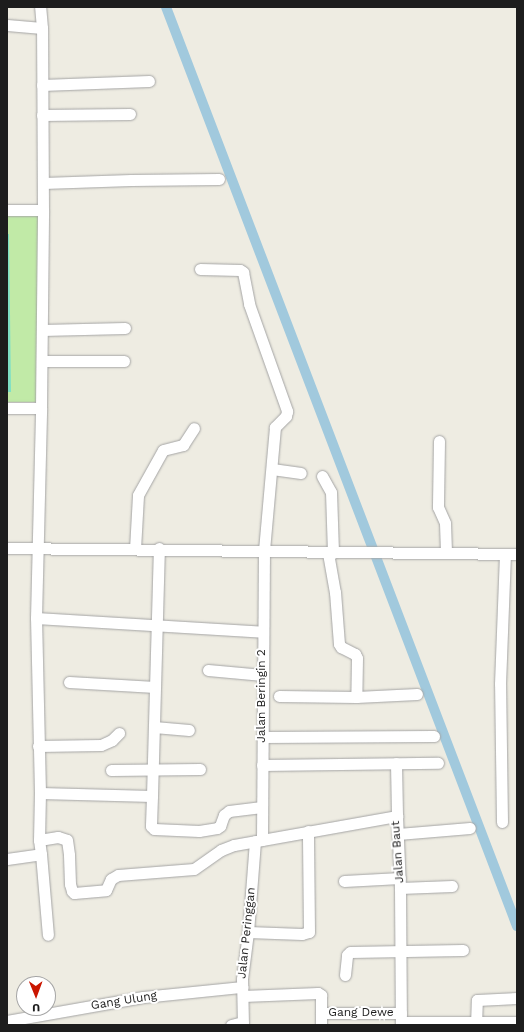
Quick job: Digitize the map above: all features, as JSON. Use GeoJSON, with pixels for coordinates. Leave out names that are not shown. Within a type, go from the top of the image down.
{"type":"FeatureCollection","features":[{"type":"Feature","properties":{"kind":"street"},"geometry":{"type":"LineString","coordinates":[[40,7],[42,28],[43,210],[42,362],[36,618],[40,793],[39,840],[48,935]]}},
{"type":"Feature","properties":{"kind":"street"},"geometry":{"type":"LineString","coordinates":[[7,25],[42,28]]}},
{"type":"Feature","properties":{"kind":"street"},"geometry":{"type":"LineString","coordinates":[[42,85],[149,82]]}},
{"type":"Feature","properties":{"kind":"street"},"geometry":{"type":"LineString","coordinates":[[42,115],[130,114]]}},
{"type":"Feature","properties":{"kind":"street"},"geometry":{"type":"LineString","coordinates":[[43,183],[219,179]]}},
{"type":"Feature","properties":{"kind":"street"},"geometry":{"type":"LineString","coordinates":[[7,210],[43,210]]}},
{"type":"Feature","properties":{"kind":"street","name":"Jalan Beringin 2"},"geometry":{"type":"LineString","coordinates":[[200,269],[240,270],[243,272],[249,304],[287,411],[286,416],[276,428],[264,551],[262,808],[258,841]]}},
{"type":"Feature","properties":{"kind":"street"},"geometry":{"type":"LineString","coordinates":[[42,330],[125,328]]}},
{"type":"Feature","properties":{"kind":"street"},"geometry":{"type":"LineString","coordinates":[[42,362],[124,361]]}},
{"type":"Feature","properties":{"kind":"street"},"geometry":{"type":"LineString","coordinates":[[7,408],[41,408]]}},
{"type":"Feature","properties":{"kind":"street"},"geometry":{"type":"LineString","coordinates":[[135,549],[138,495],[163,450],[183,445],[194,428]]}},
{"type":"Feature","properties":{"kind":"street"},"geometry":{"type":"LineString","coordinates":[[439,442],[438,507],[445,523],[446,552]]}},
{"type":"Feature","properties":{"kind":"street"},"geometry":{"type":"LineString","coordinates":[[272,470],[300,473]]}},
{"type":"Feature","properties":{"kind":"street"},"geometry":{"type":"LineString","coordinates":[[322,476],[331,492],[330,553],[339,644],[341,647],[354,654],[357,658],[356,697]]}},
{"type":"Feature","properties":{"kind":"street"},"geometry":{"type":"LineString","coordinates":[[7,548],[159,548],[330,553],[446,552],[517,554]]}},
{"type":"Feature","properties":{"kind":"street"},"geometry":{"type":"LineString","coordinates":[[159,548],[154,687],[154,770],[151,825],[154,829],[199,831],[217,828],[220,826],[224,815],[229,811],[262,808]]}},
{"type":"Feature","properties":{"kind":"street"},"geometry":{"type":"LineString","coordinates":[[502,822],[500,684],[505,554]]}},
{"type":"Feature","properties":{"kind":"street"},"geometry":{"type":"LineString","coordinates":[[36,618],[263,632]]}},
{"type":"Feature","properties":{"kind":"street"},"geometry":{"type":"LineString","coordinates":[[208,670],[263,676]]}},
{"type":"Feature","properties":{"kind":"street"},"geometry":{"type":"LineString","coordinates":[[69,682],[154,687]]}},
{"type":"Feature","properties":{"kind":"street"},"geometry":{"type":"LineString","coordinates":[[279,696],[356,697],[417,694]]}},
{"type":"Feature","properties":{"kind":"street"},"geometry":{"type":"LineString","coordinates":[[154,727],[189,730]]}},
{"type":"Feature","properties":{"kind":"street"},"geometry":{"type":"LineString","coordinates":[[38,746],[101,744],[112,740],[119,733]]}},
{"type":"Feature","properties":{"kind":"street"},"geometry":{"type":"LineString","coordinates":[[262,737],[434,736]]}},
{"type":"Feature","properties":{"kind":"street"},"geometry":{"type":"LineString","coordinates":[[396,763],[397,816]]}},
{"type":"Feature","properties":{"kind":"street"},"geometry":{"type":"LineString","coordinates":[[262,765],[438,763]]}},
{"type":"Feature","properties":{"kind":"street"},"geometry":{"type":"LineString","coordinates":[[111,770],[200,769]]}},
{"type":"Feature","properties":{"kind":"street"},"geometry":{"type":"LineString","coordinates":[[40,793],[152,796]]}},
{"type":"Feature","properties":{"kind":"street","name":"Jalan Baut"},"geometry":{"type":"LineString","coordinates":[[39,840],[58,838],[67,840],[70,855],[70,889],[74,893],[106,890],[111,879],[118,875],[194,869],[221,850],[234,845],[397,816],[400,883],[401,1020]]}},
{"type":"Feature","properties":{"kind":"street"},"geometry":{"type":"LineString","coordinates":[[398,834],[470,828]]}},
{"type":"Feature","properties":{"kind":"street"},"geometry":{"type":"LineString","coordinates":[[248,932],[302,934],[310,932],[308,831]]}},
{"type":"Feature","properties":{"kind":"street","name":"Jalan Peringgan"},"geometry":{"type":"LineString","coordinates":[[243,1024],[242,992],[258,841]]}},
{"type":"Feature","properties":{"kind":"street"},"geometry":{"type":"LineString","coordinates":[[7,859],[41,854]]}},
{"type":"Feature","properties":{"kind":"street"},"geometry":{"type":"LineString","coordinates":[[344,881],[452,886]]}},
{"type":"Feature","properties":{"kind":"street"},"geometry":{"type":"LineString","coordinates":[[345,975],[347,955],[350,952],[463,950]]}},
{"type":"Feature","properties":{"kind":"street","name":"Gang Ulung"},"geometry":{"type":"LineString","coordinates":[[7,1020],[143,997],[242,992],[318,992],[320,995],[321,1018]]}},
{"type":"Feature","properties":{"kind":"street"},"geometry":{"type":"LineString","coordinates":[[476,1024],[477,1000],[517,998]]}},
{"type":"Feature","properties":{"kind":"street","name":"Gang Dewe"},"geometry":{"type":"LineString","coordinates":[[321,1018],[476,1024],[517,1022]]}},
{"type":"Feature","properties":{"kind":"street"},"geometry":{"type":"LineString","coordinates":[[231,1025],[243,1024]]}},
{"type":"Feature","properties":{"kind":"green space"},"geometry":{"type":"Polygon","coordinates":[[[7,214],[39,214],[36,402],[7,402],[7,214]]]}},
{"type":"Feature","properties":{"kind":"green space"},"geometry":{"type":"Polygon","coordinates":[[[7,234],[9,234],[11,392],[7,392],[7,234]]]}},
{"type":"Feature","properties":{"kind":"waterway"},"geometry":{"type":"LineString","coordinates":[[166,7],[517,926]]}}]}
